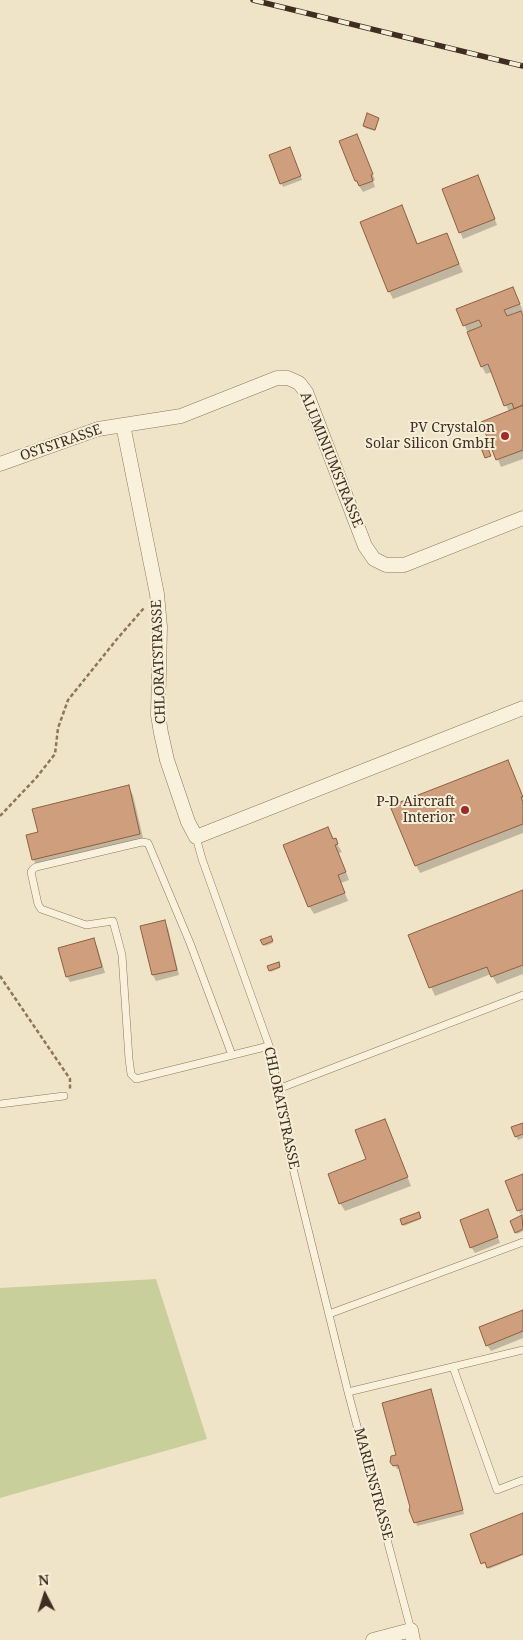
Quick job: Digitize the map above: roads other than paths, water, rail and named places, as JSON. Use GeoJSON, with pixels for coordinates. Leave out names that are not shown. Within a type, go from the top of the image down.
{"type":"FeatureCollection","features":[{"type":"Feature","properties":{"kind":"street","name":"ALUMINIUMSTRASSE"},"geometry":{"type":"LineString","coordinates":[[123,425],[182,416],[277,378],[288,378],[299,382],[306,392],[365,546],[374,559],[380,563],[392,566],[404,565],[523,518]]}},
{"type":"Feature","properties":{"kind":"street","name":"OSTSTRASSE"},"geometry":{"type":"LineString","coordinates":[[0,464],[98,429],[123,425]]}},
{"type":"Feature","properties":{"kind":"street","name":"CHLORATSTRASSE"},"geometry":{"type":"LineString","coordinates":[[123,425],[156,594],[160,627],[158,715],[161,733],[170,769],[188,822],[196,837]]}},
{"type":"Feature","properties":{"kind":"street"},"geometry":{"type":"LineString","coordinates":[[196,837],[523,708]]}},
{"type":"Feature","properties":{"kind":"street"},"geometry":{"type":"LineString","coordinates":[[373,1640],[412,1635]]}},
{"type":"Feature","properties":{"kind":"lane","name":"CHLORATSTRASSE"},"geometry":{"type":"LineString","coordinates":[[196,837],[202,859],[270,1046],[288,1148],[333,1328]]}},
{"type":"Feature","properties":{"kind":"lane"},"geometry":{"type":"LineString","coordinates":[[232,1054],[190,943],[148,843],[142,842],[33,869],[31,872],[38,904],[41,909],[86,924],[113,921],[122,955],[131,1074],[136,1079],[270,1046]]}},
{"type":"Feature","properties":{"kind":"lane"},"geometry":{"type":"LineString","coordinates":[[278,1089],[523,995]]}},
{"type":"Feature","properties":{"kind":"lane"},"geometry":{"type":"LineString","coordinates":[[0,1104],[64,1096]]}},
{"type":"Feature","properties":{"kind":"lane"},"geometry":{"type":"LineString","coordinates":[[330,1314],[523,1242]]}},
{"type":"Feature","properties":{"kind":"lane","name":"MARIENSTRASSE"},"geometry":{"type":"LineString","coordinates":[[333,1328],[412,1635]]}},
{"type":"Feature","properties":{"kind":"lane"},"geometry":{"type":"LineString","coordinates":[[348,1392],[523,1350]]}},
{"type":"Feature","properties":{"kind":"lane"},"geometry":{"type":"LineString","coordinates":[[453,1367],[497,1490],[523,1480]]}},
{"type":"Feature","properties":{"kind":"railway"},"geometry":{"type":"LineString","coordinates":[[253,0],[523,66]]}},
{"type":"Feature","properties":{"kind":"place","name":"PV Crystalon Solar Silicon GmbH"},"geometry":{"type":"Point","coordinates":[505,436]}},
{"type":"Feature","properties":{"kind":"place","name":"P-D Aircraft Interior"},"geometry":{"type":"Point","coordinates":[465,810]}}]}
